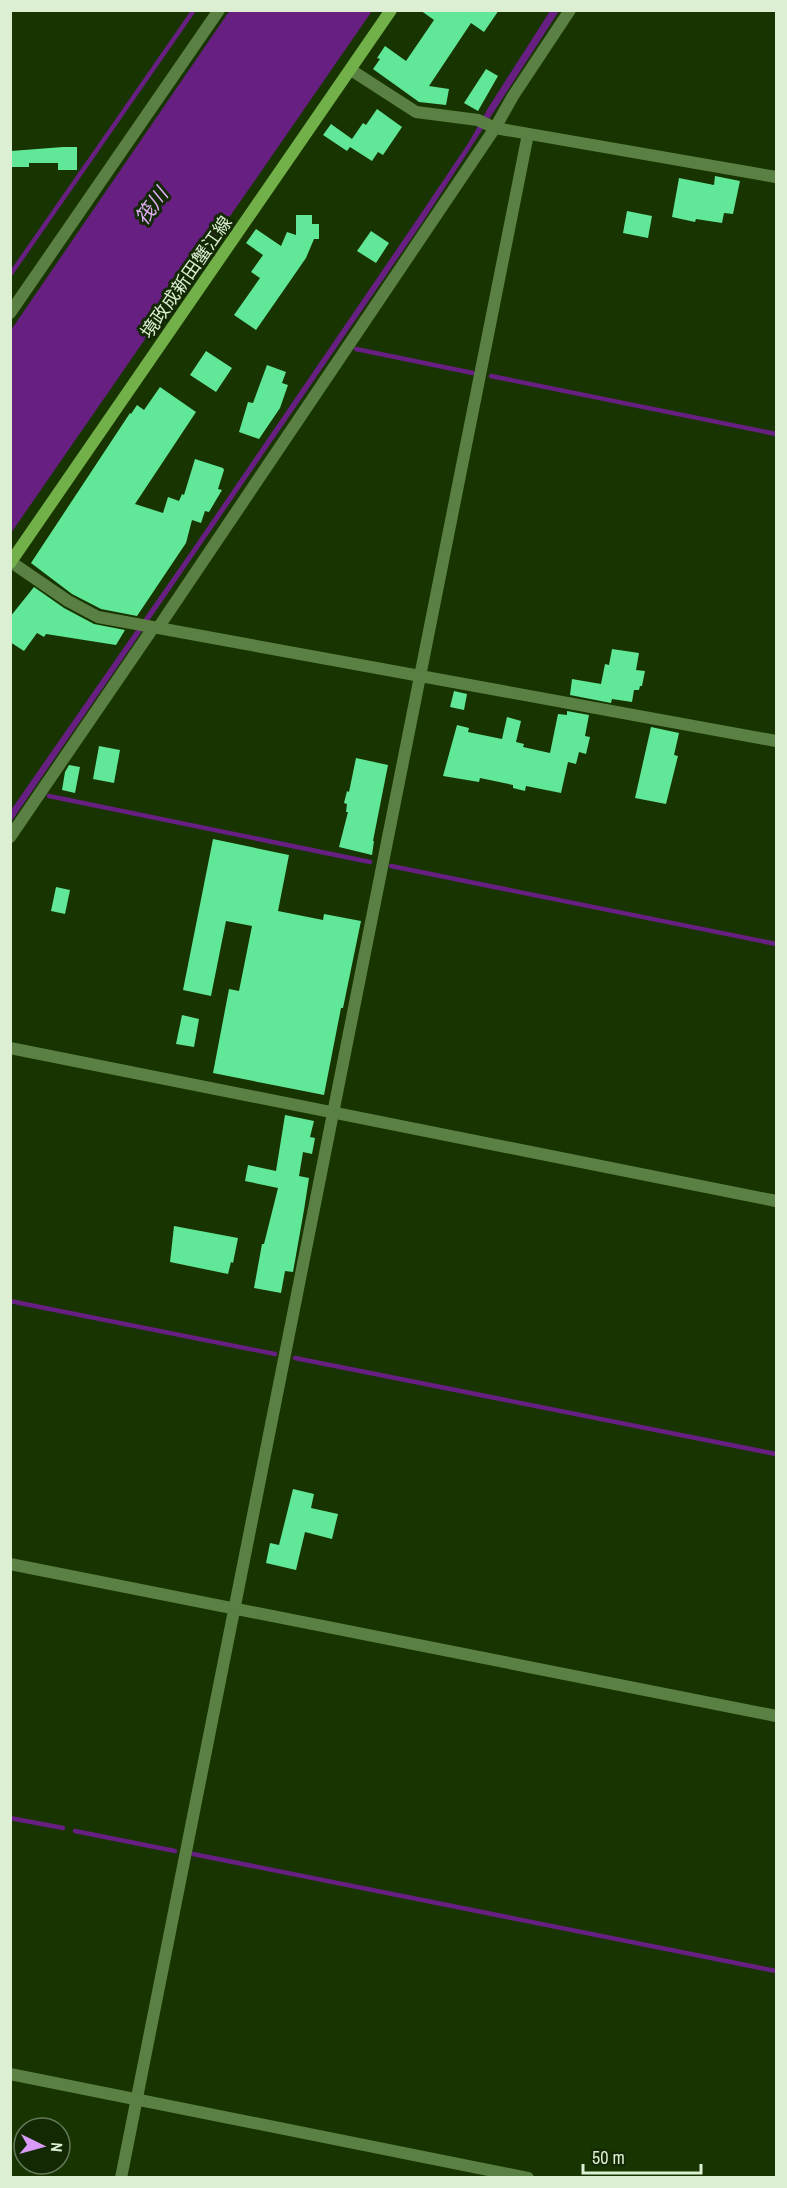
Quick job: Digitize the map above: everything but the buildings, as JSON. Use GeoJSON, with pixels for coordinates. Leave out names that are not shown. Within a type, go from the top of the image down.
{"type":"FeatureCollection","features":[{"type":"Feature","properties":{"kind":"main road","name":"境政成新田蟹江線"},"geometry":{"type":"LineString","coordinates":[[11,562],[391,10]]}},
{"type":"Feature","properties":{"kind":"street"},"geometry":{"type":"LineString","coordinates":[[10,313],[219,10]]}},
{"type":"Feature","properties":{"kind":"street"},"geometry":{"type":"LineString","coordinates":[[10,837],[495,129],[513,96],[570,10]]}},
{"type":"Feature","properties":{"kind":"street"},"geometry":{"type":"LineString","coordinates":[[351,70],[416,112],[478,120],[495,129],[777,177]]}},
{"type":"Feature","properties":{"kind":"street"},"geometry":{"type":"LineString","coordinates":[[120,2178],[528,134]]}},
{"type":"Feature","properties":{"kind":"street"},"geometry":{"type":"LineString","coordinates":[[11,562],[68,601],[98,617],[777,741]]}},
{"type":"Feature","properties":{"kind":"street"},"geometry":{"type":"LineString","coordinates":[[10,1048],[777,1201]]}},
{"type":"Feature","properties":{"kind":"street"},"geometry":{"type":"LineString","coordinates":[[10,1564],[777,1716]]}},
{"type":"Feature","properties":{"kind":"street"},"geometry":{"type":"LineString","coordinates":[[10,2073],[528,2178]]}},
{"type":"Feature","properties":{"kind":"water","name":"筏川"},"geometry":{"type":"Polygon","coordinates":[[[230,10],[372,11],[11,533],[11,330],[230,10]]]}},
{"type":"Feature","properties":{"kind":"water"},"geometry":{"type":"Polygon","coordinates":[[[550,11],[559,11],[422,223],[11,822],[11,810],[416,221],[469,142],[550,11]]]}},
{"type":"Feature","properties":{"kind":"waterway"},"geometry":{"type":"LineString","coordinates":[[10,275],[194,10]]}},
{"type":"Feature","properties":{"kind":"waterway"},"geometry":{"type":"LineString","coordinates":[[356,349],[473,373]]}},
{"type":"Feature","properties":{"kind":"waterway"},"geometry":{"type":"LineString","coordinates":[[491,376],[776,434]]}},
{"type":"Feature","properties":{"kind":"waterway"},"geometry":{"type":"LineString","coordinates":[[49,796],[370,862]]}},
{"type":"Feature","properties":{"kind":"waterway"},"geometry":{"type":"LineString","coordinates":[[391,866],[776,944]]}},
{"type":"Feature","properties":{"kind":"waterway"},"geometry":{"type":"LineString","coordinates":[[10,1301],[275,1354]]}},
{"type":"Feature","properties":{"kind":"waterway"},"geometry":{"type":"LineString","coordinates":[[295,1358],[776,1454]]}},
{"type":"Feature","properties":{"kind":"waterway"},"geometry":{"type":"LineString","coordinates":[[10,1818],[63,1828]]}},
{"type":"Feature","properties":{"kind":"waterway"},"geometry":{"type":"LineString","coordinates":[[75,1831],[175,1851]]}},
{"type":"Feature","properties":{"kind":"waterway"},"geometry":{"type":"LineString","coordinates":[[193,1854],[776,1971]]}}]}
